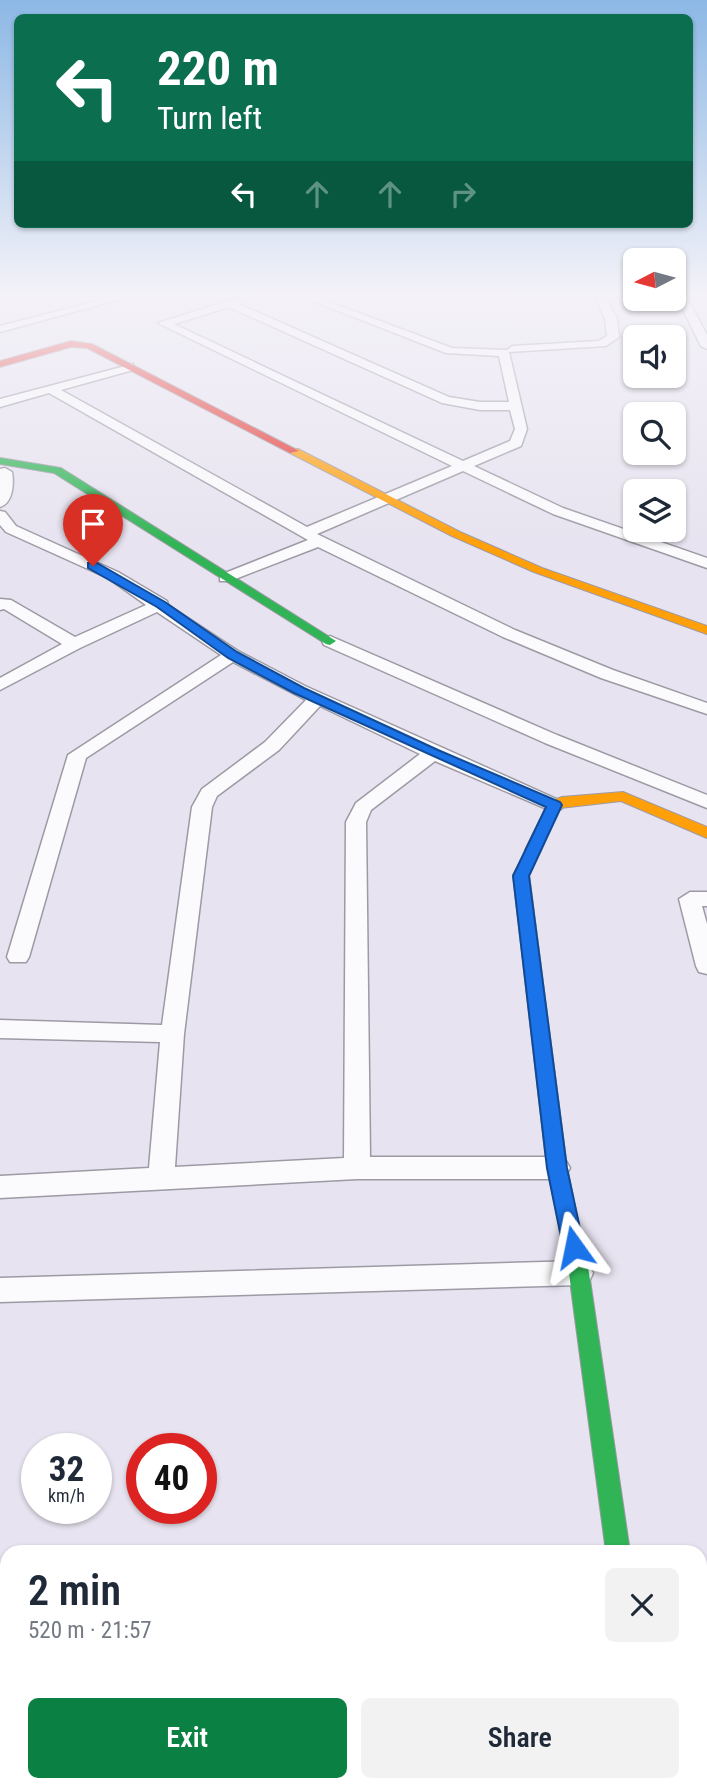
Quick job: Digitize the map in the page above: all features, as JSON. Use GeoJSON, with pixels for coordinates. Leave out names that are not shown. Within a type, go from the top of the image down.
{"type":"FeatureCollection","features":[{"type":"Feature","properties":{"kind":"street"},"geometry":{"type":"LineString","coordinates":[[0,403],[83,380]]}},
{"type":"Feature","properties":{"kind":"street"},"geometry":{"type":"LineString","coordinates":[[156,380],[456,534],[538,570],[707,630]]}},
{"type":"Feature","properties":{"kind":"street"},"geometry":{"type":"LineString","coordinates":[[282,380],[558,511],[707,562]]}},
{"type":"Feature","properties":{"kind":"street"},"geometry":{"type":"LineString","coordinates":[[400,380],[446,400],[480,406],[517,405]]}},
{"type":"Feature","properties":{"kind":"street"},"geometry":{"type":"LineString","coordinates":[[225,578],[390,498],[516,443],[522,429],[511,380]]}},
{"type":"Feature","properties":{"kind":"street"},"geometry":{"type":"LineString","coordinates":[[51,389],[383,575],[551,653],[707,709]]}},
{"type":"Feature","properties":{"kind":"street"},"geometry":{"type":"LineString","coordinates":[[0,503],[7,484],[4,468],[57,470],[225,578],[330,641],[551,739],[707,802]]}},
{"type":"Feature","properties":{"kind":"street"},"geometry":{"type":"LineString","coordinates":[[4,526],[113,575],[161,604],[232,655],[433,753],[554,805]]}},
{"type":"Feature","properties":{"kind":"street"},"geometry":{"type":"LineString","coordinates":[[0,605],[5,603],[74,644]]}},
{"type":"Feature","properties":{"kind":"street"},"geometry":{"type":"LineString","coordinates":[[0,685],[74,644],[161,604]]}},
{"type":"Feature","properties":{"kind":"street"},"geometry":{"type":"LineString","coordinates":[[19,957],[77,755],[232,655]]}},
{"type":"Feature","properties":{"kind":"street"},"geometry":{"type":"LineString","coordinates":[[161,1178],[172,1034],[202,807],[209,793],[272,746],[318,698]]}},
{"type":"Feature","properties":{"kind":"street"},"geometry":{"type":"LineString","coordinates":[[358,1168],[356,822],[363,807],[433,753]]}},
{"type":"Feature","properties":{"kind":"street"},"geometry":{"type":"LineString","coordinates":[[617,1545],[579,1273],[557,1168],[521,876],[554,805],[562,801],[623,796],[707,833]]}},
{"type":"Feature","properties":{"kind":"street"},"geometry":{"type":"LineString","coordinates":[[707,899],[691,899],[707,966]]}},
{"type":"Feature","properties":{"kind":"street"},"geometry":{"type":"LineString","coordinates":[[0,1029],[172,1034]]}},
{"type":"Feature","properties":{"kind":"street"},"geometry":{"type":"LineString","coordinates":[[0,1187],[358,1168],[557,1168]]}},
{"type":"Feature","properties":{"kind":"street"},"geometry":{"type":"LineString","coordinates":[[0,1290],[579,1273]]}},
{"type":"Feature","properties":{"kind":"traffic: fast"},"geometry":{"type":"LineString","coordinates":[[0,461],[57,470],[330,641]]}},
{"type":"Feature","properties":{"kind":"traffic: fast"},"geometry":{"type":"LineString","coordinates":[[533,850],[521,875],[557,1168],[579,1273],[617,1545]]}},
{"type":"Feature","properties":{"kind":"traffic: slow"},"geometry":{"type":"LineString","coordinates":[[294,451],[456,534],[538,570],[707,630]]}},
{"type":"Feature","properties":{"kind":"traffic: slow"},"geometry":{"type":"LineString","coordinates":[[533,850],[554,805],[562,801],[623,796],[707,833]]}},
{"type":"Feature","properties":{"kind":"traffic: jam"},"geometry":{"type":"LineString","coordinates":[[155,380],[294,451]]}},
{"type":"Feature","properties":{"kind":"route"},"geometry":{"type":"LineString","coordinates":[[93,566],[161,604],[232,655],[299,690],[433,753],[554,805],[521,876],[557,1168],[574,1247]]}}]}
